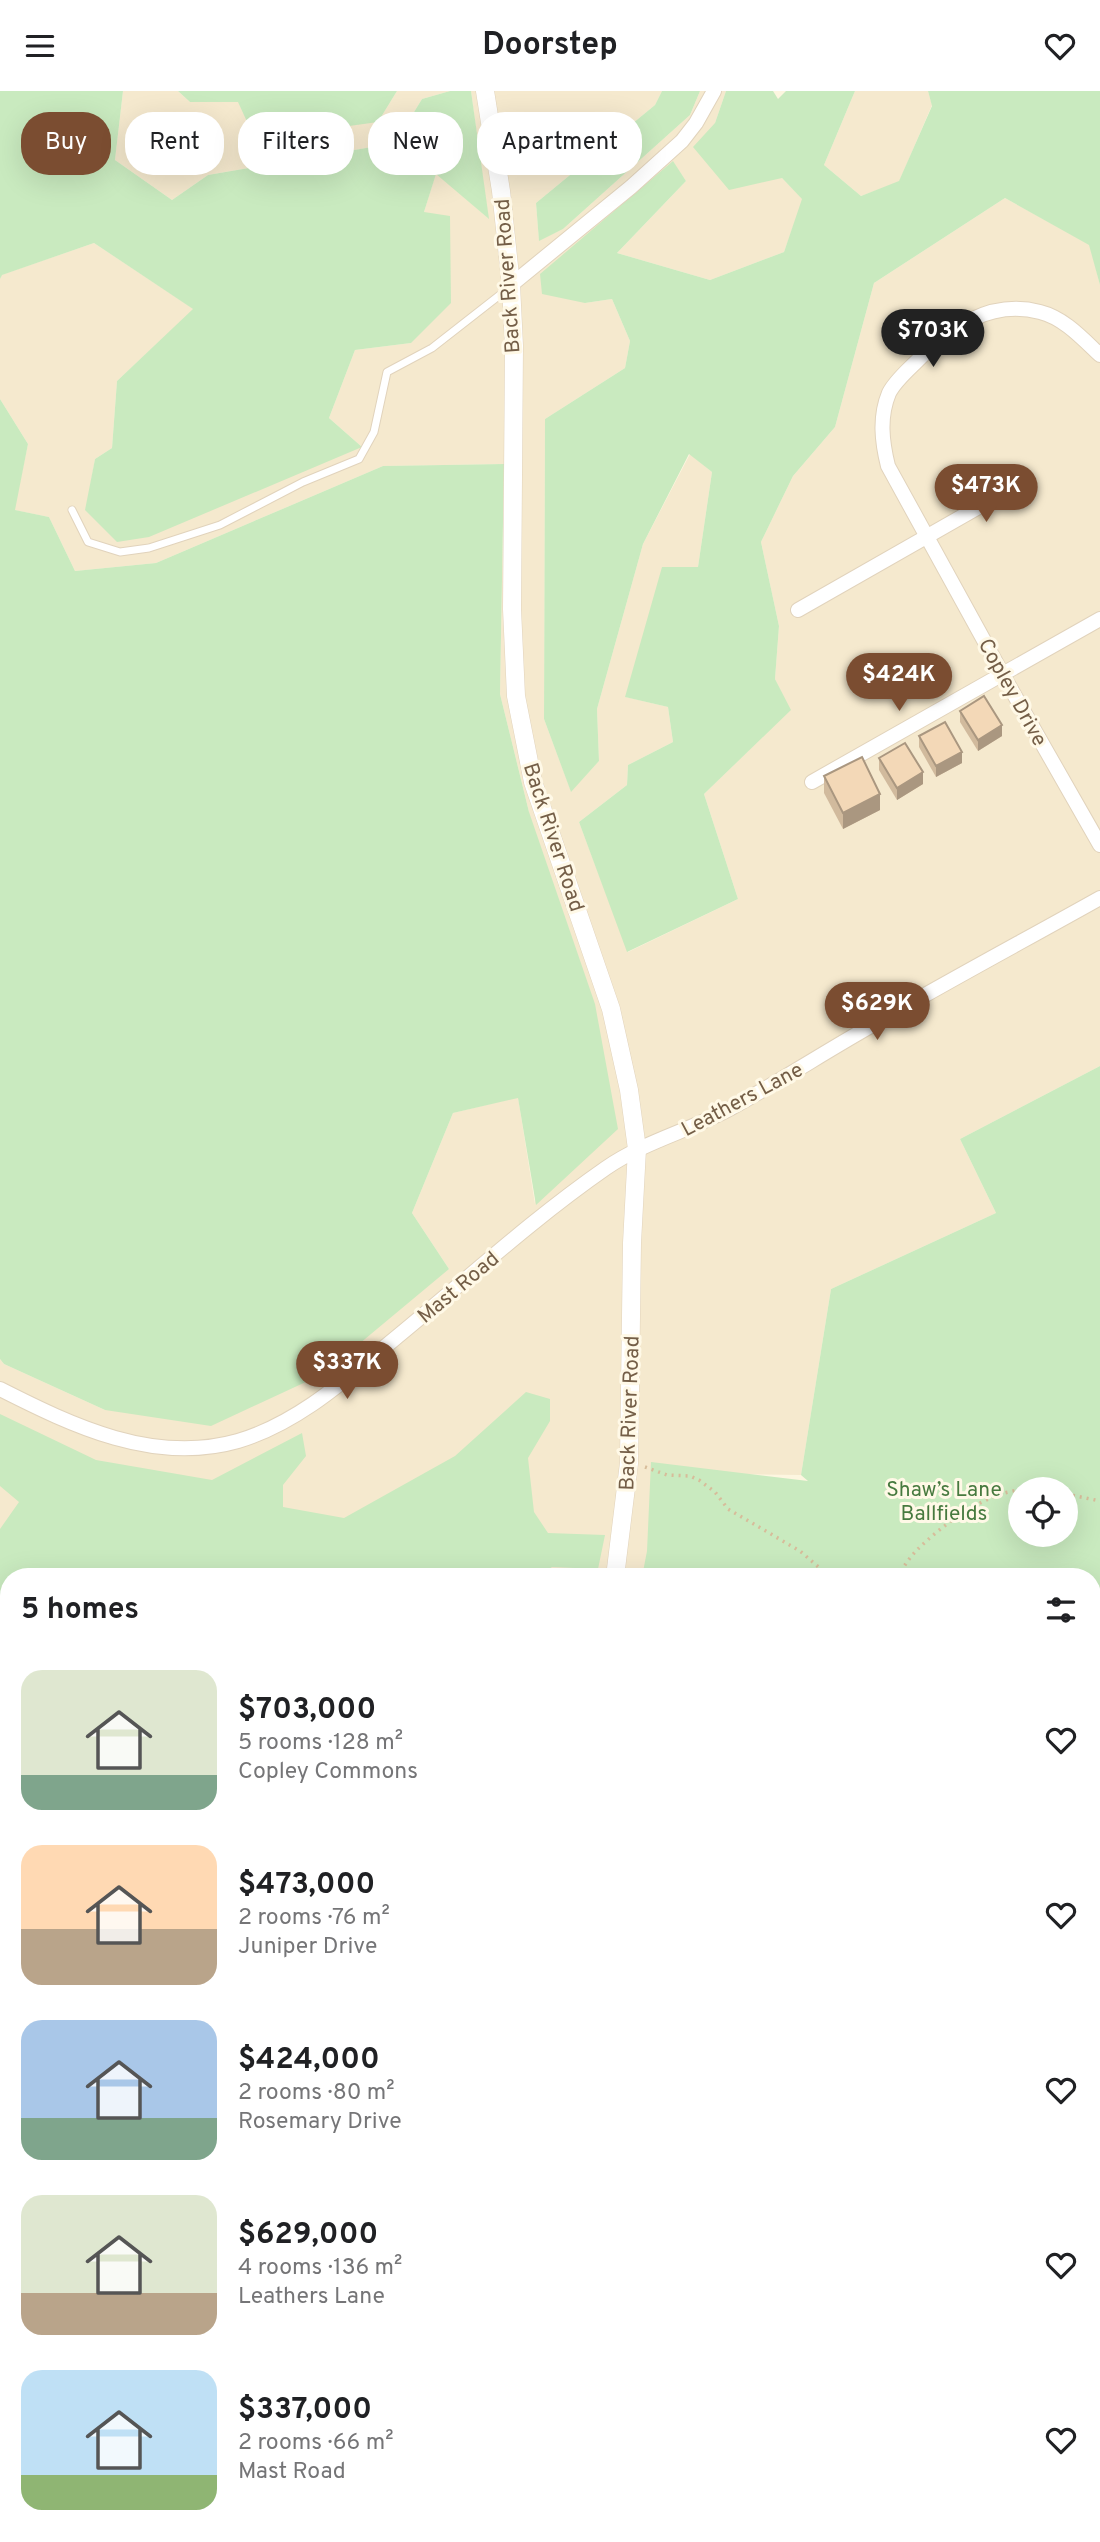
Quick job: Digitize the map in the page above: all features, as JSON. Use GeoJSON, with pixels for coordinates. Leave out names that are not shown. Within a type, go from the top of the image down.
{"type":"FeatureCollection","features":[{"type":"Feature","properties":{"kind":"street","name":"Back River Road"},"geometry":{"type":"LineString","coordinates":[[485,91],[511,285],[514,346],[512,609],[516,696],[533,782],[611,1009],[624,1064],[638,1149],[632,1243],[629,1464],[616,1568]]}},
{"type":"Feature","properties":{"kind":"street"},"geometry":{"type":"LineString","coordinates":[[511,285],[682,141],[714,91]]}},
{"type":"Feature","properties":{"kind":"street","name":"Copley Drive"},"geometry":{"type":"LineString","coordinates":[[1100,355],[1054,317],[1038,311],[1020,309],[981,315],[942,336],[890,391],[884,411],[884,447],[888,466],[1100,845]]}},
{"type":"Feature","properties":{"kind":"street"},"geometry":{"type":"LineString","coordinates":[[798,610],[1026,480]]}},
{"type":"Feature","properties":{"kind":"street"},"geometry":{"type":"LineString","coordinates":[[812,782],[1100,619]]}},
{"type":"Feature","properties":{"kind":"street","name":"Leathers Lane"},"geometry":{"type":"LineString","coordinates":[[638,1149],[731,1109],[875,1023],[1100,898]]}},
{"type":"Feature","properties":{"kind":"street","name":"Mast Road"},"geometry":{"type":"LineString","coordinates":[[0,1389],[64,1421],[126,1441],[192,1448],[235,1441],[256,1434],[296,1415],[332,1390],[570,1195],[638,1149]]}},
{"type":"Feature","properties":{"kind":"lane"},"geometry":{"type":"LineString","coordinates":[[72,510],[88,542],[121,552],[149,548],[220,524],[303,482],[359,459],[374,432],[387,372],[432,348],[511,285]]}},
{"type":"Feature","properties":{"kind":"path"},"geometry":{"type":"LineString","coordinates":[[643,1466],[667,1475],[690,1476],[699,1480],[715,1492],[728,1509],[800,1552],[819,1568]]}},
{"type":"Feature","properties":{"kind":"path"},"geometry":{"type":"LineString","coordinates":[[903,1568],[915,1552],[955,1518],[988,1500],[1008,1494]]}},
{"type":"Feature","properties":{"kind":"path"},"geometry":{"type":"LineString","coordinates":[[1078,1496],[1100,1501]]}},
{"type":"Feature","properties":{"kind":"shaded area"},"geometry":{"type":"Polygon","coordinates":[[[123,91],[178,91],[190,102],[238,102],[308,112],[238,112],[238,170],[224,172],[224,112],[125,112],[125,167],[115,160],[123,91]]]}},
{"type":"Feature","properties":{"kind":"shaded area"},"geometry":{"type":"Polygon","coordinates":[[[397,91],[450,91],[422,99],[414,112],[384,112],[397,91]]]}},
{"type":"Feature","properties":{"kind":"shaded area"},"geometry":{"type":"Polygon","coordinates":[[[471,91],[662,91],[655,105],[642,116],[642,112],[477,112],[477,136],[471,91]]]}},
{"type":"Feature","properties":{"kind":"shaded area"},"geometry":{"type":"Polygon","coordinates":[[[700,91],[726,91],[715,123],[782,178],[803,199],[784,252],[710,280],[617,253],[686,181],[673,162],[585,303],[612,299],[630,341],[625,368],[545,419],[544,719],[571,791],[599,761],[597,709],[643,544],[690,454],[712,472],[698,567],[626,697],[668,707],[673,742],[628,765],[627,785],[579,822],[628,952],[738,899],[704,794],[790,710],[775,679],[779,626],[761,542],[793,476],[835,427],[874,283],[1005,198],[1090,245],[1100,285],[1100,1066],[960,1139],[996,1213],[831,1289],[801,1475],[713,1474],[687,1568],[0,1568],[0,1359],[4,1364],[105,1410],[449,1269],[412,1213],[453,1113],[518,1097],[535,1204],[529,812],[500,694],[504,464],[383,466],[156,563],[75,571],[49,517],[14,510],[28,444],[0,399],[1,275],[94,243],[194,309],[117,381],[112,448],[95,459],[86,510],[362,447],[329,418],[355,350],[411,343],[424,212],[435,175],[488,218],[482,175],[570,175],[536,203],[539,240],[563,229],[623,175],[642,175],[642,158],[690,115],[700,91]]]}},
{"type":"Feature","properties":{"kind":"shaded area"},"geometry":{"type":"Polygon","coordinates":[[[855,91],[928,91],[932,105],[899,182],[861,196],[824,165],[855,91]]]}},
{"type":"Feature","properties":{"kind":"shaded area"},"geometry":{"type":"Polygon","coordinates":[[[354,119],[368,121],[368,148],[354,150],[354,119]]]}},
{"type":"Feature","properties":{"kind":"shaded area"},"geometry":{"type":"Polygon","coordinates":[[[136,175],[208,175],[172,200],[136,175]]]}},
{"type":"Feature","properties":{"kind":"green space"},"geometry":{"type":"Polygon","coordinates":[[[0,91],[123,91],[115,160],[125,167],[125,175],[136,175],[172,200],[208,175],[224,175],[224,172],[238,170],[238,175],[354,175],[354,150],[368,148],[368,175],[436,175],[424,212],[450,216],[451,303],[411,343],[355,350],[329,418],[362,447],[149,537],[117,542],[85,510],[95,459],[112,448],[117,381],[193,309],[94,243],[2,275],[0,279],[0,91]]]}},
{"type":"Feature","properties":{"kind":"green space"},"geometry":{"type":"Polygon","coordinates":[[[178,91],[397,91],[384,112],[368,112],[368,123],[354,125],[354,112],[243,112],[238,102],[190,102],[178,91]]]}},
{"type":"Feature","properties":{"kind":"green space"},"geometry":{"type":"Polygon","coordinates":[[[450,91],[471,91],[477,134],[477,175],[483,175],[489,219],[437,175],[463,175],[463,112],[414,112],[422,99],[450,91]]]}},
{"type":"Feature","properties":{"kind":"green space"},"geometry":{"type":"Polygon","coordinates":[[[662,91],[700,91],[690,115],[642,158],[642,116],[655,105],[662,91]]]}},
{"type":"Feature","properties":{"kind":"green space"},"geometry":{"type":"Polygon","coordinates":[[[726,91],[773,91],[778,99],[786,91],[855,91],[824,165],[861,196],[899,181],[932,106],[928,91],[1100,91],[1100,285],[1089,245],[1005,198],[874,283],[835,427],[793,476],[761,542],[779,626],[775,679],[791,710],[704,794],[738,899],[627,952],[579,822],[627,785],[628,765],[673,742],[668,707],[625,697],[662,567],[698,567],[712,472],[689,454],[643,544],[597,709],[599,761],[571,792],[544,719],[545,419],[625,368],[630,341],[612,299],[585,303],[542,294],[540,274],[673,161],[686,181],[617,253],[710,280],[784,252],[802,199],[782,178],[729,190],[693,147],[715,123],[726,91]]]}},
{"type":"Feature","properties":{"kind":"green space"},"geometry":{"type":"Polygon","coordinates":[[[570,175],[623,175],[563,229],[539,241],[536,203],[570,175]]]}},
{"type":"Feature","properties":{"kind":"green space"},"geometry":{"type":"Polygon","coordinates":[[[0,399],[28,444],[15,510],[49,517],[75,571],[156,563],[383,466],[504,464],[500,694],[529,812],[595,1004],[618,1129],[536,1205],[518,1098],[453,1113],[412,1213],[449,1269],[323,1374],[211,1426],[105,1410],[4,1364],[0,1359],[0,399]]]}},
{"type":"Feature","properties":{"kind":"green space","name":"Shaw’s Lane Ballfields"},"geometry":{"type":"Polygon","coordinates":[[[1100,1066],[1100,1568],[644,1568],[651,1462],[808,1481],[801,1475],[831,1289],[996,1213],[960,1139],[1100,1066]]]}},
{"type":"Feature","properties":{"kind":"green space"},"geometry":{"type":"Polygon","coordinates":[[[526,1392],[550,1399],[550,1421],[528,1458],[534,1512],[548,1533],[605,1535],[598,1568],[0,1568],[0,1529],[19,1502],[0,1486],[0,1414],[96,1460],[212,1480],[302,1433],[306,1456],[283,1485],[283,1507],[344,1518],[455,1456],[526,1392]]]}},
{"type":"Feature","properties":{"kind":"building"},"geometry":{"type":"Polygon","coordinates":[[[984,696],[1002,725],[978,740],[960,711],[984,696]]]}},
{"type":"Feature","properties":{"kind":"building"},"geometry":{"type":"Polygon","coordinates":[[[945,722],[962,752],[936,766],[919,736],[945,722]]]}},
{"type":"Feature","properties":{"kind":"building"},"geometry":{"type":"Polygon","coordinates":[[[905,743],[923,772],[897,788],[879,758],[905,743]]]}},
{"type":"Feature","properties":{"kind":"building"},"geometry":{"type":"Polygon","coordinates":[[[862,757],[880,794],[843,813],[824,776],[862,757]]]}}]}
